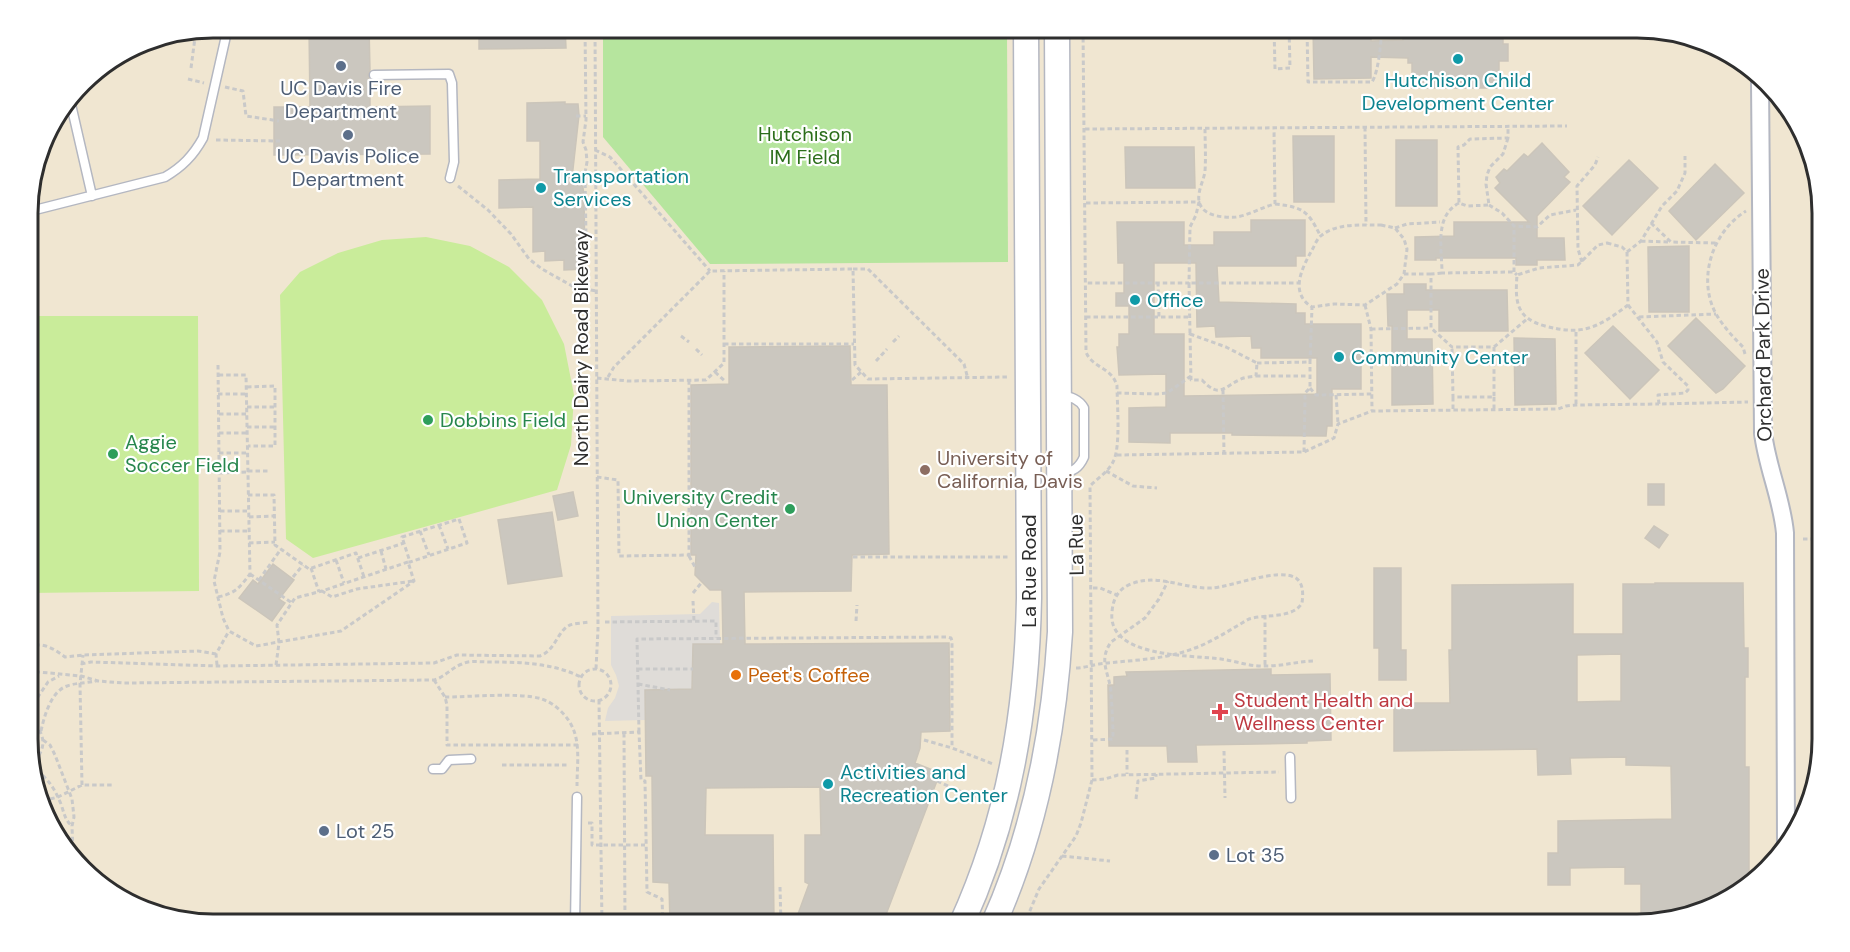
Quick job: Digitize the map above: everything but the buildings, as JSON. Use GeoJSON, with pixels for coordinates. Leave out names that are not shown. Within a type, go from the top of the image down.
{"type":"FeatureCollection","features":[{"type":"Feature","properties":{"kind":"main road","name":"La Rue Road"},"geometry":{"type":"LineString","coordinates":[[966,914],[974,897],[1005,802],[1019,736],[1028,655],[1026,38]]}},
{"type":"Feature","properties":{"kind":"main road","name":"La Rue Road"},"geometry":{"type":"LineString","coordinates":[[998,914],[1026,839],[1040,784],[1057,683],[1060,632],[1057,38]]}},
{"type":"Feature","properties":{"kind":"street","name":"Orchard Park Drive"},"geometry":{"type":"LineString","coordinates":[[1760,88],[1763,432],[1767,459],[1785,533],[1786,832]]}},
{"type":"Feature","properties":{"kind":"lane"},"geometry":{"type":"LineString","coordinates":[[38,209],[165,177],[181,168],[194,154],[202,138],[226,38]]}},
{"type":"Feature","properties":{"kind":"lane"},"geometry":{"type":"LineString","coordinates":[[374,75],[449,74],[453,82],[454,162],[450,178]]}},
{"type":"Feature","properties":{"kind":"lane"},"geometry":{"type":"LineString","coordinates":[[72,109],[92,196]]}},
{"type":"Feature","properties":{"kind":"lane"},"geometry":{"type":"LineString","coordinates":[[1290,757],[1291,798]]}},
{"type":"Feature","properties":{"kind":"lane"},"geometry":{"type":"LineString","coordinates":[[433,769],[441,769],[449,760],[471,759]]}},
{"type":"Feature","properties":{"kind":"lane"},"geometry":{"type":"LineString","coordinates":[[575,914],[577,796]]}},
{"type":"Feature","properties":{"kind":"path"},"geometry":{"type":"LineString","coordinates":[[585,38],[584,142],[587,162],[584,223],[586,238]]}},
{"type":"Feature","properties":{"kind":"path","name":"North Dairy Road Bikeway"},"geometry":{"type":"LineString","coordinates":[[595,38],[598,653],[596,669]]}},
{"type":"Feature","properties":{"kind":"path"},"geometry":{"type":"LineString","coordinates":[[1083,38],[1086,352],[1088,357],[1111,373],[1115,379],[1117,393],[1116,455],[1304,452],[1334,438],[1338,424],[1336,395]]}},
{"type":"Feature","properties":{"kind":"path"},"geometry":{"type":"LineString","coordinates":[[1274,38],[1275,69],[1290,69],[1289,38]]}},
{"type":"Feature","properties":{"kind":"path"},"geometry":{"type":"LineString","coordinates":[[1307,38],[1308,82],[1372,82],[1376,76],[1381,38]]}},
{"type":"Feature","properties":{"kind":"path"},"geometry":{"type":"LineString","coordinates":[[191,68],[195,39]]}},
{"type":"Feature","properties":{"kind":"path"},"geometry":{"type":"LineString","coordinates":[[188,79],[243,91],[246,116],[279,121]]}},
{"type":"Feature","properties":{"kind":"path"},"geometry":{"type":"LineString","coordinates":[[576,116],[586,116]]}},
{"type":"Feature","properties":{"kind":"path"},"geometry":{"type":"LineString","coordinates":[[1085,129],[1567,126]]}},
{"type":"Feature","properties":{"kind":"path"},"geometry":{"type":"LineString","coordinates":[[1365,127],[1366,225]]}},
{"type":"Feature","properties":{"kind":"path"},"geometry":{"type":"LineString","coordinates":[[1489,206],[1487,175],[1490,167],[1503,154],[1508,138],[1508,127]]}},
{"type":"Feature","properties":{"kind":"path"},"geometry":{"type":"LineString","coordinates":[[1274,128],[1275,204]]}},
{"type":"Feature","properties":{"kind":"path"},"geometry":{"type":"LineString","coordinates":[[1204,129],[1205,170],[1196,215],[1190,227],[1191,380],[1202,380],[1215,390],[1223,390],[1241,379],[1256,376],[1311,376]]}},
{"type":"Feature","properties":{"kind":"path"},"geometry":{"type":"LineString","coordinates":[[202,138],[280,141]]}},
{"type":"Feature","properties":{"kind":"path"},"geometry":{"type":"LineString","coordinates":[[1459,203],[1458,147],[1470,139],[1508,138]]}},
{"type":"Feature","properties":{"kind":"path"},"geometry":{"type":"LineString","coordinates":[[595,150],[610,157],[710,271]]}},
{"type":"Feature","properties":{"kind":"path"},"geometry":{"type":"LineString","coordinates":[[1627,252],[1641,241],[1662,206],[1677,191],[1685,173],[1685,156]]}},
{"type":"Feature","properties":{"kind":"path"},"geometry":{"type":"LineString","coordinates":[[1582,262],[1578,249],[1577,186],[1595,165],[1598,157]]}},
{"type":"Feature","properties":{"kind":"path"},"geometry":{"type":"LineString","coordinates":[[450,178],[488,210],[511,234],[529,259],[574,287],[596,291]]}},
{"type":"Feature","properties":{"kind":"path"},"geometry":{"type":"LineString","coordinates":[[572,178],[585,178]]}},
{"type":"Feature","properties":{"kind":"path"},"geometry":{"type":"LineString","coordinates":[[1085,203],[1199,202]]}},
{"type":"Feature","properties":{"kind":"path"},"geometry":{"type":"LineString","coordinates":[[1199,202],[1203,210],[1213,216],[1235,217],[1251,214],[1262,207],[1275,204],[1293,206],[1311,217],[1320,235]]}},
{"type":"Feature","properties":{"kind":"path"},"geometry":{"type":"LineString","coordinates":[[1442,273],[1441,222],[1453,206],[1459,203],[1467,206],[1489,206],[1502,213],[1514,226],[1516,293],[1521,311],[1527,319],[1551,327],[1576,331],[1590,328],[1610,319],[1628,306]]}},
{"type":"Feature","properties":{"kind":"path"},"geometry":{"type":"LineString","coordinates":[[1748,357],[1743,347],[1716,314],[1708,294],[1707,282],[1711,255],[1716,243],[1738,216],[1750,208]]}},
{"type":"Feature","properties":{"kind":"path"},"geometry":{"type":"LineString","coordinates":[[1514,226],[1537,227],[1550,215],[1576,210]]}},
{"type":"Feature","properties":{"kind":"path"},"geometry":{"type":"LineString","coordinates":[[1395,228],[1404,239],[1407,249],[1404,274],[1397,284],[1365,305],[1334,304],[1312,307],[1305,303],[1300,294],[1299,283],[1303,267],[1320,235],[1346,226],[1381,225],[1395,228],[1407,224],[1441,222]]}},
{"type":"Feature","properties":{"kind":"path"},"geometry":{"type":"LineString","coordinates":[[1652,223],[1671,242]]}},
{"type":"Feature","properties":{"kind":"path"},"geometry":{"type":"LineString","coordinates":[[1641,241],[1716,243]]}},
{"type":"Feature","properties":{"kind":"path"},"geometry":{"type":"LineString","coordinates":[[1404,274],[1515,274],[1539,268],[1572,267],[1582,262],[1598,245],[1606,243],[1622,247],[1627,252],[1628,306],[1657,342],[1663,362],[1688,386],[1689,390],[1685,393],[1658,395],[1659,404]]}},
{"type":"Feature","properties":{"kind":"path"},"geometry":{"type":"LineString","coordinates":[[608,378],[614,367],[710,271],[853,268],[868,269],[963,364],[968,379]]}},
{"type":"Feature","properties":{"kind":"path"},"geometry":{"type":"LineString","coordinates":[[853,268],[855,365],[868,379],[1012,377]]}},
{"type":"Feature","properties":{"kind":"path"},"geometry":{"type":"LineString","coordinates":[[597,378],[628,381],[706,380],[724,363],[724,271]]}},
{"type":"Feature","properties":{"kind":"path"},"geometry":{"type":"LineString","coordinates":[[1431,274],[1431,328]]}},
{"type":"Feature","properties":{"kind":"path"},"geometry":{"type":"LineString","coordinates":[[1158,282],[1159,316]]}},
{"type":"Feature","properties":{"kind":"path"},"geometry":{"type":"LineString","coordinates":[[1086,283],[1299,283]]}},
{"type":"Feature","properties":{"kind":"path"},"geometry":{"type":"LineString","coordinates":[[1365,305],[1371,329],[1372,411]]}},
{"type":"Feature","properties":{"kind":"path"},"geometry":{"type":"LineString","coordinates":[[1304,452],[1305,393],[1310,388],[1311,376],[1312,307]]}},
{"type":"Feature","properties":{"kind":"path"},"geometry":{"type":"LineString","coordinates":[[1639,318],[1716,314]]}},
{"type":"Feature","properties":{"kind":"path"},"geometry":{"type":"LineString","coordinates":[[1086,317],[1189,316]]}},
{"type":"Feature","properties":{"kind":"path"},"geometry":{"type":"LineString","coordinates":[[1371,329],[1431,328],[1452,347],[1494,347],[1527,319]]}},
{"type":"Feature","properties":{"kind":"path"},"geometry":{"type":"LineString","coordinates":[[1576,331],[1576,405]]}},
{"type":"Feature","properties":{"kind":"path"},"geometry":{"type":"LineString","coordinates":[[1190,334],[1226,346],[1257,363],[1310,362]]}},
{"type":"Feature","properties":{"kind":"path"},"geometry":{"type":"LineString","coordinates":[[681,336],[688,342]]}},
{"type":"Feature","properties":{"kind":"path"},"geometry":{"type":"LineString","coordinates":[[893,342],[899,336]]}},
{"type":"Feature","properties":{"kind":"path"},"geometry":{"type":"LineString","coordinates":[[724,344],[854,344]]}},
{"type":"Feature","properties":{"kind":"path"},"geometry":{"type":"LineString","coordinates":[[1452,347],[1453,410]]}},
{"type":"Feature","properties":{"kind":"path"},"geometry":{"type":"LineString","coordinates":[[1494,347],[1494,409]]}},
{"type":"Feature","properties":{"kind":"path"},"geometry":{"type":"LineString","coordinates":[[696,349],[702,355]]}},
{"type":"Feature","properties":{"kind":"path"},"geometry":{"type":"LineString","coordinates":[[876,361],[887,349]]}},
{"type":"Feature","properties":{"kind":"path"},"geometry":{"type":"LineString","coordinates":[[1256,376],[1257,363]]}},
{"type":"Feature","properties":{"kind":"path"},"geometry":{"type":"LineString","coordinates":[[218,365],[220,552],[214,581],[223,618],[229,631],[255,646],[341,631],[414,581]]}},
{"type":"Feature","properties":{"kind":"path"},"geometry":{"type":"LineString","coordinates":[[715,372],[726,382]]}},
{"type":"Feature","properties":{"kind":"path"},"geometry":{"type":"LineString","coordinates":[[852,380],[861,372]]}},
{"type":"Feature","properties":{"kind":"path"},"geometry":{"type":"LineString","coordinates":[[218,375],[246,375],[250,574],[238,590],[218,597]]}},
{"type":"Feature","properties":{"kind":"path"},"geometry":{"type":"LineString","coordinates":[[1117,393],[1167,393],[1191,376]]}},
{"type":"Feature","properties":{"kind":"path"},"geometry":{"type":"LineString","coordinates":[[688,380],[689,555],[695,567]]}},
{"type":"Feature","properties":{"kind":"path"},"geometry":{"type":"LineString","coordinates":[[246,387],[275,386],[275,446],[248,446]]}},
{"type":"Feature","properties":{"kind":"path"},"geometry":{"type":"LineString","coordinates":[[1310,388],[1316,396],[1372,394]]}},
{"type":"Feature","properties":{"kind":"path"},"geometry":{"type":"LineString","coordinates":[[1223,390],[1224,454]]}},
{"type":"Feature","properties":{"kind":"path"},"geometry":{"type":"LineString","coordinates":[[218,394],[247,394]]}},
{"type":"Feature","properties":{"kind":"path"},"geometry":{"type":"LineString","coordinates":[[1453,397],[1494,397]]}},
{"type":"Feature","properties":{"kind":"path"},"geometry":{"type":"LineString","coordinates":[[1338,424],[1372,411],[1558,409],[1576,405],[1751,402]]}},
{"type":"Feature","properties":{"kind":"path"},"geometry":{"type":"LineString","coordinates":[[247,407],[274,406]]}},
{"type":"Feature","properties":{"kind":"path"},"geometry":{"type":"LineString","coordinates":[[219,414],[247,414]]}},
{"type":"Feature","properties":{"kind":"path"},"geometry":{"type":"LineString","coordinates":[[247,427],[275,427]]}},
{"type":"Feature","properties":{"kind":"path"},"geometry":{"type":"LineString","coordinates":[[219,433],[247,433]]}},
{"type":"Feature","properties":{"kind":"path"},"geometry":{"type":"LineString","coordinates":[[219,453],[248,453]]}},
{"type":"Feature","properties":{"kind":"path","name":"La Rue"},"geometry":{"type":"LineString","coordinates":[[1029,914],[1039,889],[1076,836],[1092,780],[1090,486],[1106,471],[1116,455]]}},
{"type":"Feature","properties":{"kind":"path"},"geometry":{"type":"LineString","coordinates":[[219,472],[268,471]]}},
{"type":"Feature","properties":{"kind":"path"},"geometry":{"type":"LineString","coordinates":[[1106,471],[1132,486],[1157,488]]}},
{"type":"Feature","properties":{"kind":"path"},"geometry":{"type":"LineString","coordinates":[[597,477],[618,480],[619,556],[689,555]]}},
{"type":"Feature","properties":{"kind":"path"},"geometry":{"type":"LineString","coordinates":[[248,495],[274,495],[275,545],[280,549],[309,569],[356,553],[364,577]]}},
{"type":"Feature","properties":{"kind":"path"},"geometry":{"type":"LineString","coordinates":[[220,511],[248,511]]}},
{"type":"Feature","properties":{"kind":"path"},"geometry":{"type":"LineString","coordinates":[[249,517],[274,516]]}},
{"type":"Feature","properties":{"kind":"path"},"geometry":{"type":"LineString","coordinates":[[276,665],[279,643],[277,625],[295,598],[344,584],[387,570],[409,562],[429,555],[467,543],[459,519],[402,537],[404,543],[409,562],[414,581]]}},
{"type":"Feature","properties":{"kind":"path"},"geometry":{"type":"LineString","coordinates":[[439,525],[448,549]]}},
{"type":"Feature","properties":{"kind":"path"},"geometry":{"type":"LineString","coordinates":[[220,531],[249,531]]}},
{"type":"Feature","properties":{"kind":"path"},"geometry":{"type":"LineString","coordinates":[[420,531],[429,555]]}},
{"type":"Feature","properties":{"kind":"path"},"geometry":{"type":"LineString","coordinates":[[1803,538],[1812,538]]}},
{"type":"Feature","properties":{"kind":"path"},"geometry":{"type":"LineString","coordinates":[[249,543],[275,542]]}},
{"type":"Feature","properties":{"kind":"path"},"geometry":{"type":"LineString","coordinates":[[358,558],[404,543]]}},
{"type":"Feature","properties":{"kind":"path"},"geometry":{"type":"LineString","coordinates":[[259,580],[280,549]]}},
{"type":"Feature","properties":{"kind":"path"},"geometry":{"type":"LineString","coordinates":[[381,551],[387,570]]}},
{"type":"Feature","properties":{"kind":"path"},"geometry":{"type":"LineString","coordinates":[[853,557],[1013,557]]}},
{"type":"Feature","properties":{"kind":"path"},"geometry":{"type":"LineString","coordinates":[[336,560],[344,584]]}},
{"type":"Feature","properties":{"kind":"path"},"geometry":{"type":"LineString","coordinates":[[293,577],[303,565]]}},
{"type":"Feature","properties":{"kind":"path"},"geometry":{"type":"LineString","coordinates":[[310,568],[320,591],[332,597],[357,589],[414,581]]}},
{"type":"Feature","properties":{"kind":"path"},"geometry":{"type":"LineString","coordinates":[[250,574],[292,603]]}},
{"type":"Feature","properties":{"kind":"path"},"geometry":{"type":"LineString","coordinates":[[1072,668],[1120,663],[1175,654],[1194,649],[1249,619],[1287,613],[1299,608],[1302,603],[1301,584],[1296,579],[1279,575],[1212,588],[1152,579],[1139,581],[1122,588],[1117,595],[1113,604],[1113,624],[1119,636],[1137,647],[1175,654],[1265,666],[1316,661]]}},
{"type":"Feature","properties":{"kind":"path"},"geometry":{"type":"LineString","coordinates":[[1093,740],[1113,739],[1111,688],[1105,664],[1108,647],[1119,636],[1128,632],[1145,618],[1159,599],[1168,581]]}},
{"type":"Feature","properties":{"kind":"path"},"geometry":{"type":"LineString","coordinates":[[693,593],[702,582]]}},
{"type":"Feature","properties":{"kind":"path"},"geometry":{"type":"LineString","coordinates":[[1092,588],[1100,588],[1117,595]]}},
{"type":"Feature","properties":{"kind":"path"},"geometry":{"type":"LineString","coordinates":[[693,601],[694,621]]}},
{"type":"Feature","properties":{"kind":"path"},"geometry":{"type":"LineString","coordinates":[[856,605],[856,621]]}},
{"type":"Feature","properties":{"kind":"path"},"geometry":{"type":"LineString","coordinates":[[1264,615],[1265,666]]}},
{"type":"Feature","properties":{"kind":"path"},"geometry":{"type":"LineString","coordinates":[[604,622],[716,621],[716,638]]}},
{"type":"Feature","properties":{"kind":"path"},"geometry":{"type":"LineString","coordinates":[[81,664],[91,662],[218,666],[434,663],[457,655],[540,656],[550,651],[566,627],[590,622]]}},
{"type":"Feature","properties":{"kind":"path"},"geometry":{"type":"LineString","coordinates":[[218,666],[216,654],[229,631]]}},
{"type":"Feature","properties":{"kind":"path"},"geometry":{"type":"LineString","coordinates":[[663,914],[662,899],[647,892],[645,781],[641,780],[637,639],[951,638],[952,748]]}},
{"type":"Feature","properties":{"kind":"path"},"geometry":{"type":"LineString","coordinates":[[38,646],[53,648],[65,657],[83,654],[198,651],[216,654]]}},
{"type":"Feature","properties":{"kind":"path"},"geometry":{"type":"LineString","coordinates":[[82,785],[80,684],[83,654]]}},
{"type":"Feature","properties":{"kind":"path"},"geometry":{"type":"LineString","coordinates":[[38,672],[124,683],[434,680],[459,665],[470,662],[533,664],[581,677]]}},
{"type":"Feature","properties":{"kind":"path"},"geometry":{"type":"LineString","coordinates":[[596,669],[606,674],[610,684],[607,696],[598,700],[588,699],[583,695],[580,687],[581,677],[587,671],[596,669]]}},
{"type":"Feature","properties":{"kind":"path"},"geometry":{"type":"LineString","coordinates":[[638,669],[693,669]]}},
{"type":"Feature","properties":{"kind":"path"},"geometry":{"type":"LineString","coordinates":[[38,696],[48,682],[60,675]]}},
{"type":"Feature","properties":{"kind":"path"},"geometry":{"type":"LineString","coordinates":[[434,680],[445,697],[447,705],[447,745],[578,745]]}},
{"type":"Feature","properties":{"kind":"path"},"geometry":{"type":"LineString","coordinates":[[39,755],[43,740],[42,723],[55,694],[60,688],[66,686],[98,681]]}},
{"type":"Feature","properties":{"kind":"path"},"geometry":{"type":"LineString","coordinates":[[638,684],[670,690]]}},
{"type":"Feature","properties":{"kind":"path"},"geometry":{"type":"LineString","coordinates":[[445,697],[523,696],[543,700],[558,708],[568,718],[578,745],[577,796]]}},
{"type":"Feature","properties":{"kind":"path"},"geometry":{"type":"LineString","coordinates":[[598,700],[602,914]]}},
{"type":"Feature","properties":{"kind":"path"},"geometry":{"type":"LineString","coordinates":[[38,728],[41,731]]}},
{"type":"Feature","properties":{"kind":"path"},"geometry":{"type":"LineString","coordinates":[[592,734],[639,732]]}},
{"type":"Feature","properties":{"kind":"path"},"geometry":{"type":"LineString","coordinates":[[624,733],[625,914]]}},
{"type":"Feature","properties":{"kind":"path"},"geometry":{"type":"LineString","coordinates":[[43,740],[50,745],[56,755],[70,790],[74,817],[73,844]]}},
{"type":"Feature","properties":{"kind":"path"},"geometry":{"type":"LineString","coordinates":[[924,740],[952,748],[994,765]]}},
{"type":"Feature","properties":{"kind":"path"},"geometry":{"type":"LineString","coordinates":[[640,748],[645,747]]}},
{"type":"Feature","properties":{"kind":"path"},"geometry":{"type":"LineString","coordinates":[[1127,750],[1127,774]]}},
{"type":"Feature","properties":{"kind":"path"},"geometry":{"type":"LineString","coordinates":[[1224,751],[1225,798]]}},
{"type":"Feature","properties":{"kind":"path"},"geometry":{"type":"LineString","coordinates":[[502,765],[569,765]]}},
{"type":"Feature","properties":{"kind":"path"},"geometry":{"type":"LineString","coordinates":[[1092,780],[1127,774],[1290,771]]}},
{"type":"Feature","properties":{"kind":"path"},"geometry":{"type":"LineString","coordinates":[[41,773],[58,797],[66,820],[72,826]]}},
{"type":"Feature","properties":{"kind":"path"},"geometry":{"type":"LineString","coordinates":[[1136,799],[1138,781],[1156,778],[1156,774]]}},
{"type":"Feature","properties":{"kind":"path"},"geometry":{"type":"LineString","coordinates":[[937,781],[985,802]]}},
{"type":"Feature","properties":{"kind":"path"},"geometry":{"type":"LineString","coordinates":[[49,799],[82,785],[114,785]]}},
{"type":"Feature","properties":{"kind":"path"},"geometry":{"type":"LineString","coordinates":[[600,845],[645,845]]}},
{"type":"Feature","properties":{"kind":"path"},"geometry":{"type":"LineString","coordinates":[[1062,856],[1110,861]]}},
{"type":"Feature","properties":{"kind":"path"},"geometry":{"type":"LineString","coordinates":[[646,868],[653,867]]}},
{"type":"Feature","properties":{"kind":"path"},"geometry":{"type":"LineString","coordinates":[[780,887],[781,914]]}},
{"type":"Feature","properties":{"kind":"shaded area","name":"University of California, Davis"},"geometry":{"type":"Polygon","coordinates":[[[1649,38],[1693,47],[1715,56],[1735,67],[1753,81],[1783,115],[1803,157],[1811,190],[1812,751],[1803,795],[1794,817],[1783,837],[1769,855],[1735,885],[1693,905],[1649,914],[213,914],[168,909],[135,896],[115,885],[97,871],[67,837],[51,806],[43,784],[39,762],[38,201],[43,168],[56,135],[74,106],[89,89],[125,61],[168,43],[190,39],[1649,38]]]}},
{"type":"Feature","properties":{"kind":"shaded area"},"geometry":{"type":"Polygon","coordinates":[[[712,602],[719,603],[720,644],[693,644],[692,689],[645,690],[645,720],[605,721],[608,708],[619,686],[611,665],[611,616],[700,614],[712,602]]]}},
{"type":"Feature","properties":{"kind":"green space","name":"Hutchison IM Field"},"geometry":{"type":"Polygon","coordinates":[[[603,38],[1007,38],[1008,262],[710,264],[603,137],[603,38]]]}},
{"type":"Feature","properties":{"kind":"green space","name":"Dobbins Field"},"geometry":{"type":"Polygon","coordinates":[[[426,237],[470,246],[509,267],[542,300],[564,344],[574,395],[571,445],[557,490],[313,558],[286,539],[280,295],[300,272],[338,253],[382,240],[426,237]]]}},
{"type":"Feature","properties":{"kind":"green space","name":"Aggie Soccer Field"},"geometry":{"type":"Polygon","coordinates":[[[38,316],[198,316],[199,591],[38,593],[38,316]]]}},
{"type":"Feature","properties":{"kind":"place","name":"Hutchison Child Development Center"},"geometry":{"type":"Point","coordinates":[1458,59]}},
{"type":"Feature","properties":{"kind":"place","name":"UC Davis Fire Department"},"geometry":{"type":"Point","coordinates":[341,66]}},
{"type":"Feature","properties":{"kind":"place","name":"UC Davis Police Department"},"geometry":{"type":"Point","coordinates":[348,135]}},
{"type":"Feature","properties":{"kind":"place","name":"Transportation Services"},"geometry":{"type":"Point","coordinates":[541,188]}},
{"type":"Feature","properties":{"kind":"place","name":"Office"},"geometry":{"type":"Point","coordinates":[1135,300]}},
{"type":"Feature","properties":{"kind":"place","name":"Community Center"},"geometry":{"type":"Point","coordinates":[1339,357]}},
{"type":"Feature","properties":{"kind":"place","name":"Dobbins Field"},"geometry":{"type":"Point","coordinates":[428,420]}},
{"type":"Feature","properties":{"kind":"place","name":"Aggie Soccer Field"},"geometry":{"type":"Point","coordinates":[113,454]}},
{"type":"Feature","properties":{"kind":"place","name":"University of California, Davis"},"geometry":{"type":"Point","coordinates":[925,470]}},
{"type":"Feature","properties":{"kind":"place","name":"University Credit Union Center"},"geometry":{"type":"Point","coordinates":[790,509]}},
{"type":"Feature","properties":{"kind":"place","name":"Peet's Coffee"},"geometry":{"type":"Point","coordinates":[736,675]}},
{"type":"Feature","properties":{"kind":"place","name":"Student Health and Wellness Center"},"geometry":{"type":"Point","coordinates":[1220,712]}},
{"type":"Feature","properties":{"kind":"place","name":"Activities and Recreation Center"},"geometry":{"type":"Point","coordinates":[828,784]}},
{"type":"Feature","properties":{"kind":"place","name":"Lot 25"},"geometry":{"type":"Point","coordinates":[324,831]}},
{"type":"Feature","properties":{"kind":"place","name":"Lot 35"},"geometry":{"type":"Point","coordinates":[1214,855]}}]}
